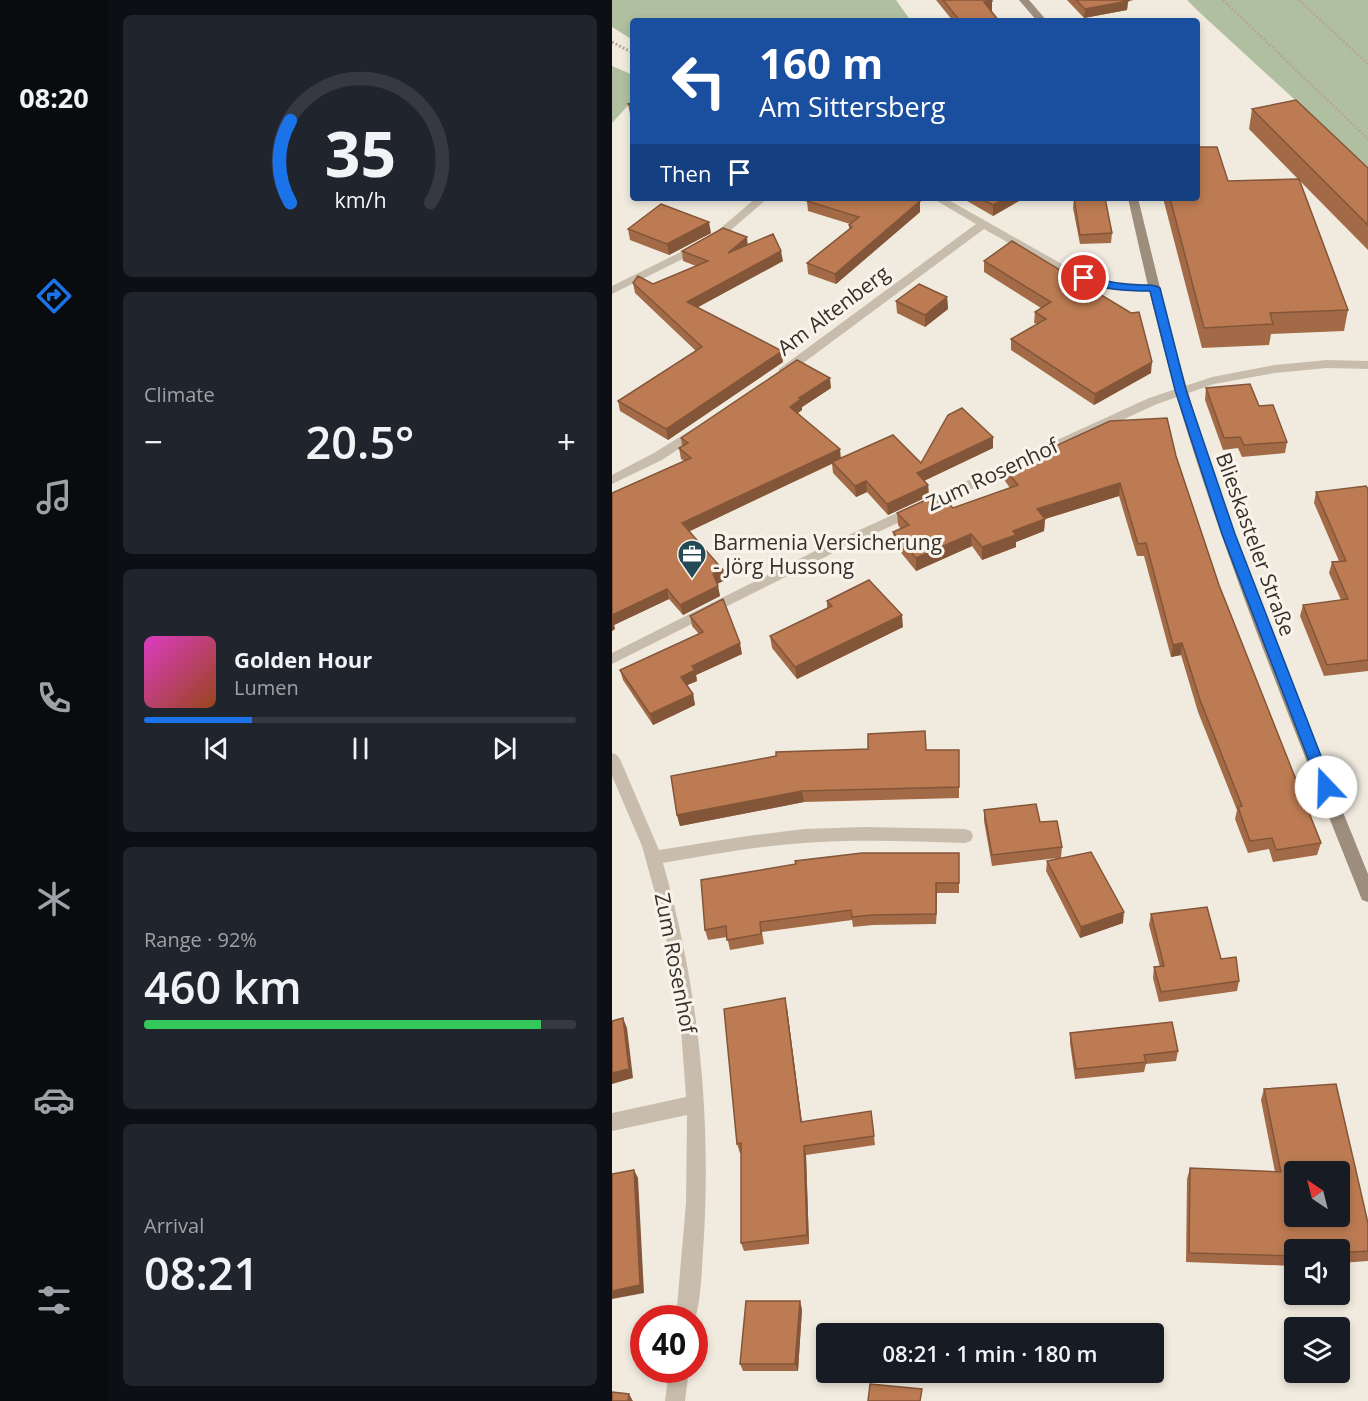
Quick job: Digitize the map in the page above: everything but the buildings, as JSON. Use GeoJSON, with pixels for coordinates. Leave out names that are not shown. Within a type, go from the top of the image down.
{"type":"FeatureCollection","features":[{"type":"Feature","properties":{"kind":"street"},"geometry":{"type":"LineString","coordinates":[[1023,0],[1039,18]]}},
{"type":"Feature","properties":{"kind":"street"},"geometry":{"type":"LineString","coordinates":[[612,291],[713,240],[759,201]]}},
{"type":"Feature","properties":{"kind":"street"},"geometry":{"type":"LineString","coordinates":[[942,201],[1072,273],[1095,283],[1126,288],[1155,288]]}},
{"type":"Feature","properties":{"kind":"street","name":"Blieskasteler Straße"},"geometry":{"type":"LineString","coordinates":[[1135,201],[1180,390],[1255,608],[1368,895]]}},
{"type":"Feature","properties":{"kind":"street","name":"Am Altenberg"},"geometry":{"type":"LineString","coordinates":[[776,377],[983,224]]}},
{"type":"Feature","properties":{"kind":"street","name":"Zum Rosenhof"},"geometry":{"type":"LineString","coordinates":[[612,659],[836,546],[1180,390],[1212,381],[1275,369],[1327,364],[1368,365]]}},
{"type":"Feature","properties":{"kind":"street"},"geometry":{"type":"LineString","coordinates":[[612,480],[657,457],[706,424]]}},
{"type":"Feature","properties":{"kind":"street","name":"Zum Rosenhof"},"geometry":{"type":"LineString","coordinates":[[612,759],[653,858],[675,936],[688,1008],[696,1104],[696,1180],[688,1305]]}},
{"type":"Feature","properties":{"kind":"street"},"geometry":{"type":"LineString","coordinates":[[653,858],[727,845],[804,836],[891,833],[965,836]]}},
{"type":"Feature","properties":{"kind":"street"},"geometry":{"type":"LineString","coordinates":[[612,1122],[696,1104]]}},
{"type":"Feature","properties":{"kind":"street"},"geometry":{"type":"LineString","coordinates":[[675,1401],[677,1383]]}},
{"type":"Feature","properties":{"kind":"path"},"geometry":{"type":"LineString","coordinates":[[1223,0],[1368,139]]}},
{"type":"Feature","properties":{"kind":"path"},"geometry":{"type":"LineString","coordinates":[[1299,0],[1368,64]]}},
{"type":"Feature","properties":{"kind":"path"},"geometry":{"type":"LineString","coordinates":[[612,42],[630,51]]}},
{"type":"Feature","properties":{"kind":"green space"},"geometry":{"type":"Polygon","coordinates":[[[612,0],[896,0],[909,18],[630,18],[630,38],[612,27],[612,0]]]}},
{"type":"Feature","properties":{"kind":"green space"},"geometry":{"type":"Polygon","coordinates":[[[1187,0],[1368,0],[1368,167],[1198,11],[1187,0]]]}},
{"type":"Feature","properties":{"kind":"green space"},"geometry":{"type":"Polygon","coordinates":[[[612,66],[630,74],[630,103],[612,123],[612,66]]]}},
{"type":"Feature","properties":{"kind":"place","name":"Barmenia Versicherung - Jörg Hussong"},"geometry":{"type":"Point","coordinates":[692,580]}},
{"type":"Feature","properties":{"kind":"route"},"geometry":{"type":"LineString","coordinates":[[1084,278],[1095,283],[1126,288],[1155,288],[1166,341],[1180,390],[1228,534],[1326,787]]}}]}
